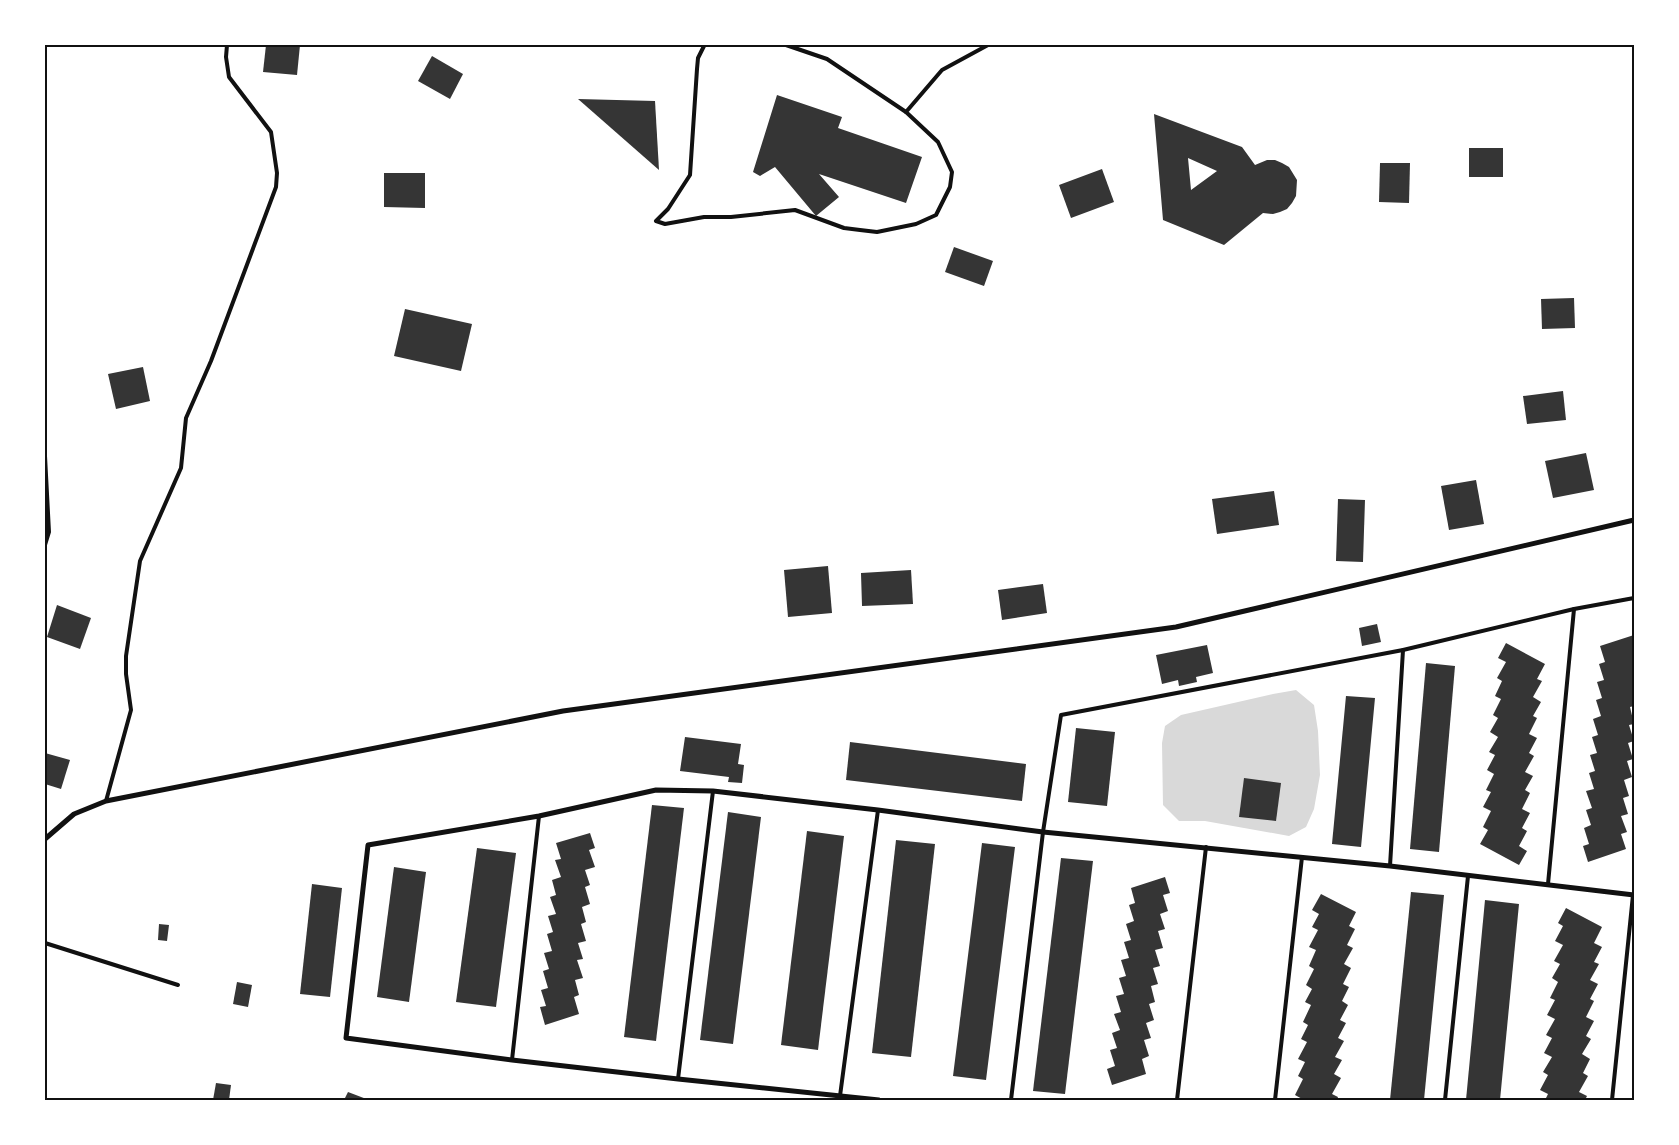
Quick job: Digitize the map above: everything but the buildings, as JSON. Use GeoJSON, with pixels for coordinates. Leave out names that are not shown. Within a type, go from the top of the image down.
{"type":"FeatureCollection","features":[{"type":"Feature","properties":{"kind":"street"},"geometry":{"type":"LineString","coordinates":[[45,839],[74,814],[106,801],[564,712],[1176,627],[1634,520]]}},
{"type":"Feature","properties":{"kind":"street"},"geometry":{"type":"LineString","coordinates":[[879,1100],[512,1060],[346,1038],[368,845],[539,816],[656,790],[713,791],[1043,832],[1390,866],[1634,895]]}},
{"type":"Feature","properties":{"kind":"lane"},"geometry":{"type":"LineString","coordinates":[[106,801],[131,710],[126,674],[126,656],[140,561],[181,468],[186,418],[211,361],[276,187],[278,173],[271,132],[229,77],[226,57],[227,45]]}},
{"type":"Feature","properties":{"kind":"lane"},"geometry":{"type":"LineString","coordinates":[[696,45],[718,45]]}},
{"type":"Feature","properties":{"kind":"lane"},"geometry":{"type":"LineString","coordinates":[[704,46],[698,58],[690,174],[668,208],[656,221],[665,224],[704,217],[731,217],[795,210],[844,228],[877,232],[916,224],[936,215],[950,187],[952,172],[938,142],[906,112],[828,59],[786,45]]}},
{"type":"Feature","properties":{"kind":"lane"},"geometry":{"type":"LineString","coordinates":[[906,112],[942,70],[983,46],[988,45]]}},
{"type":"Feature","properties":{"kind":"lane"},"geometry":{"type":"LineString","coordinates":[[45,456],[49,532],[45,545]]}},
{"type":"Feature","properties":{"kind":"lane"},"geometry":{"type":"LineString","coordinates":[[1011,1100],[1043,832],[1061,715],[1403,650],[1574,609],[1634,598]]}},
{"type":"Feature","properties":{"kind":"lane"},"geometry":{"type":"LineString","coordinates":[[1548,884],[1574,609]]}},
{"type":"Feature","properties":{"kind":"lane"},"geometry":{"type":"LineString","coordinates":[[1390,866],[1403,650]]}},
{"type":"Feature","properties":{"kind":"lane"},"geometry":{"type":"LineString","coordinates":[[678,1079],[713,791]]}},
{"type":"Feature","properties":{"kind":"lane"},"geometry":{"type":"LineString","coordinates":[[840,1096],[878,810]]}},
{"type":"Feature","properties":{"kind":"lane"},"geometry":{"type":"LineString","coordinates":[[512,1060],[539,816]]}},
{"type":"Feature","properties":{"kind":"lane"},"geometry":{"type":"LineString","coordinates":[[1177,1100],[1206,847]]}},
{"type":"Feature","properties":{"kind":"lane"},"geometry":{"type":"LineString","coordinates":[[1275,1100],[1302,857]]}},
{"type":"Feature","properties":{"kind":"lane"},"geometry":{"type":"LineString","coordinates":[[1445,1100],[1468,876]]}},
{"type":"Feature","properties":{"kind":"lane"},"geometry":{"type":"LineString","coordinates":[[1612,1100],[1634,895]]}},
{"type":"Feature","properties":{"kind":"lane"},"geometry":{"type":"LineString","coordinates":[[45,943],[178,985]]}},
{"type":"Feature","properties":{"kind":"shaded area"},"geometry":{"type":"Polygon","coordinates":[[[1296,690],[1314,705],[1318,731],[1320,775],[1314,809],[1306,827],[1289,836],[1205,821],[1179,821],[1163,805],[1162,743],[1165,726],[1181,715],[1296,690]]]}}]}
